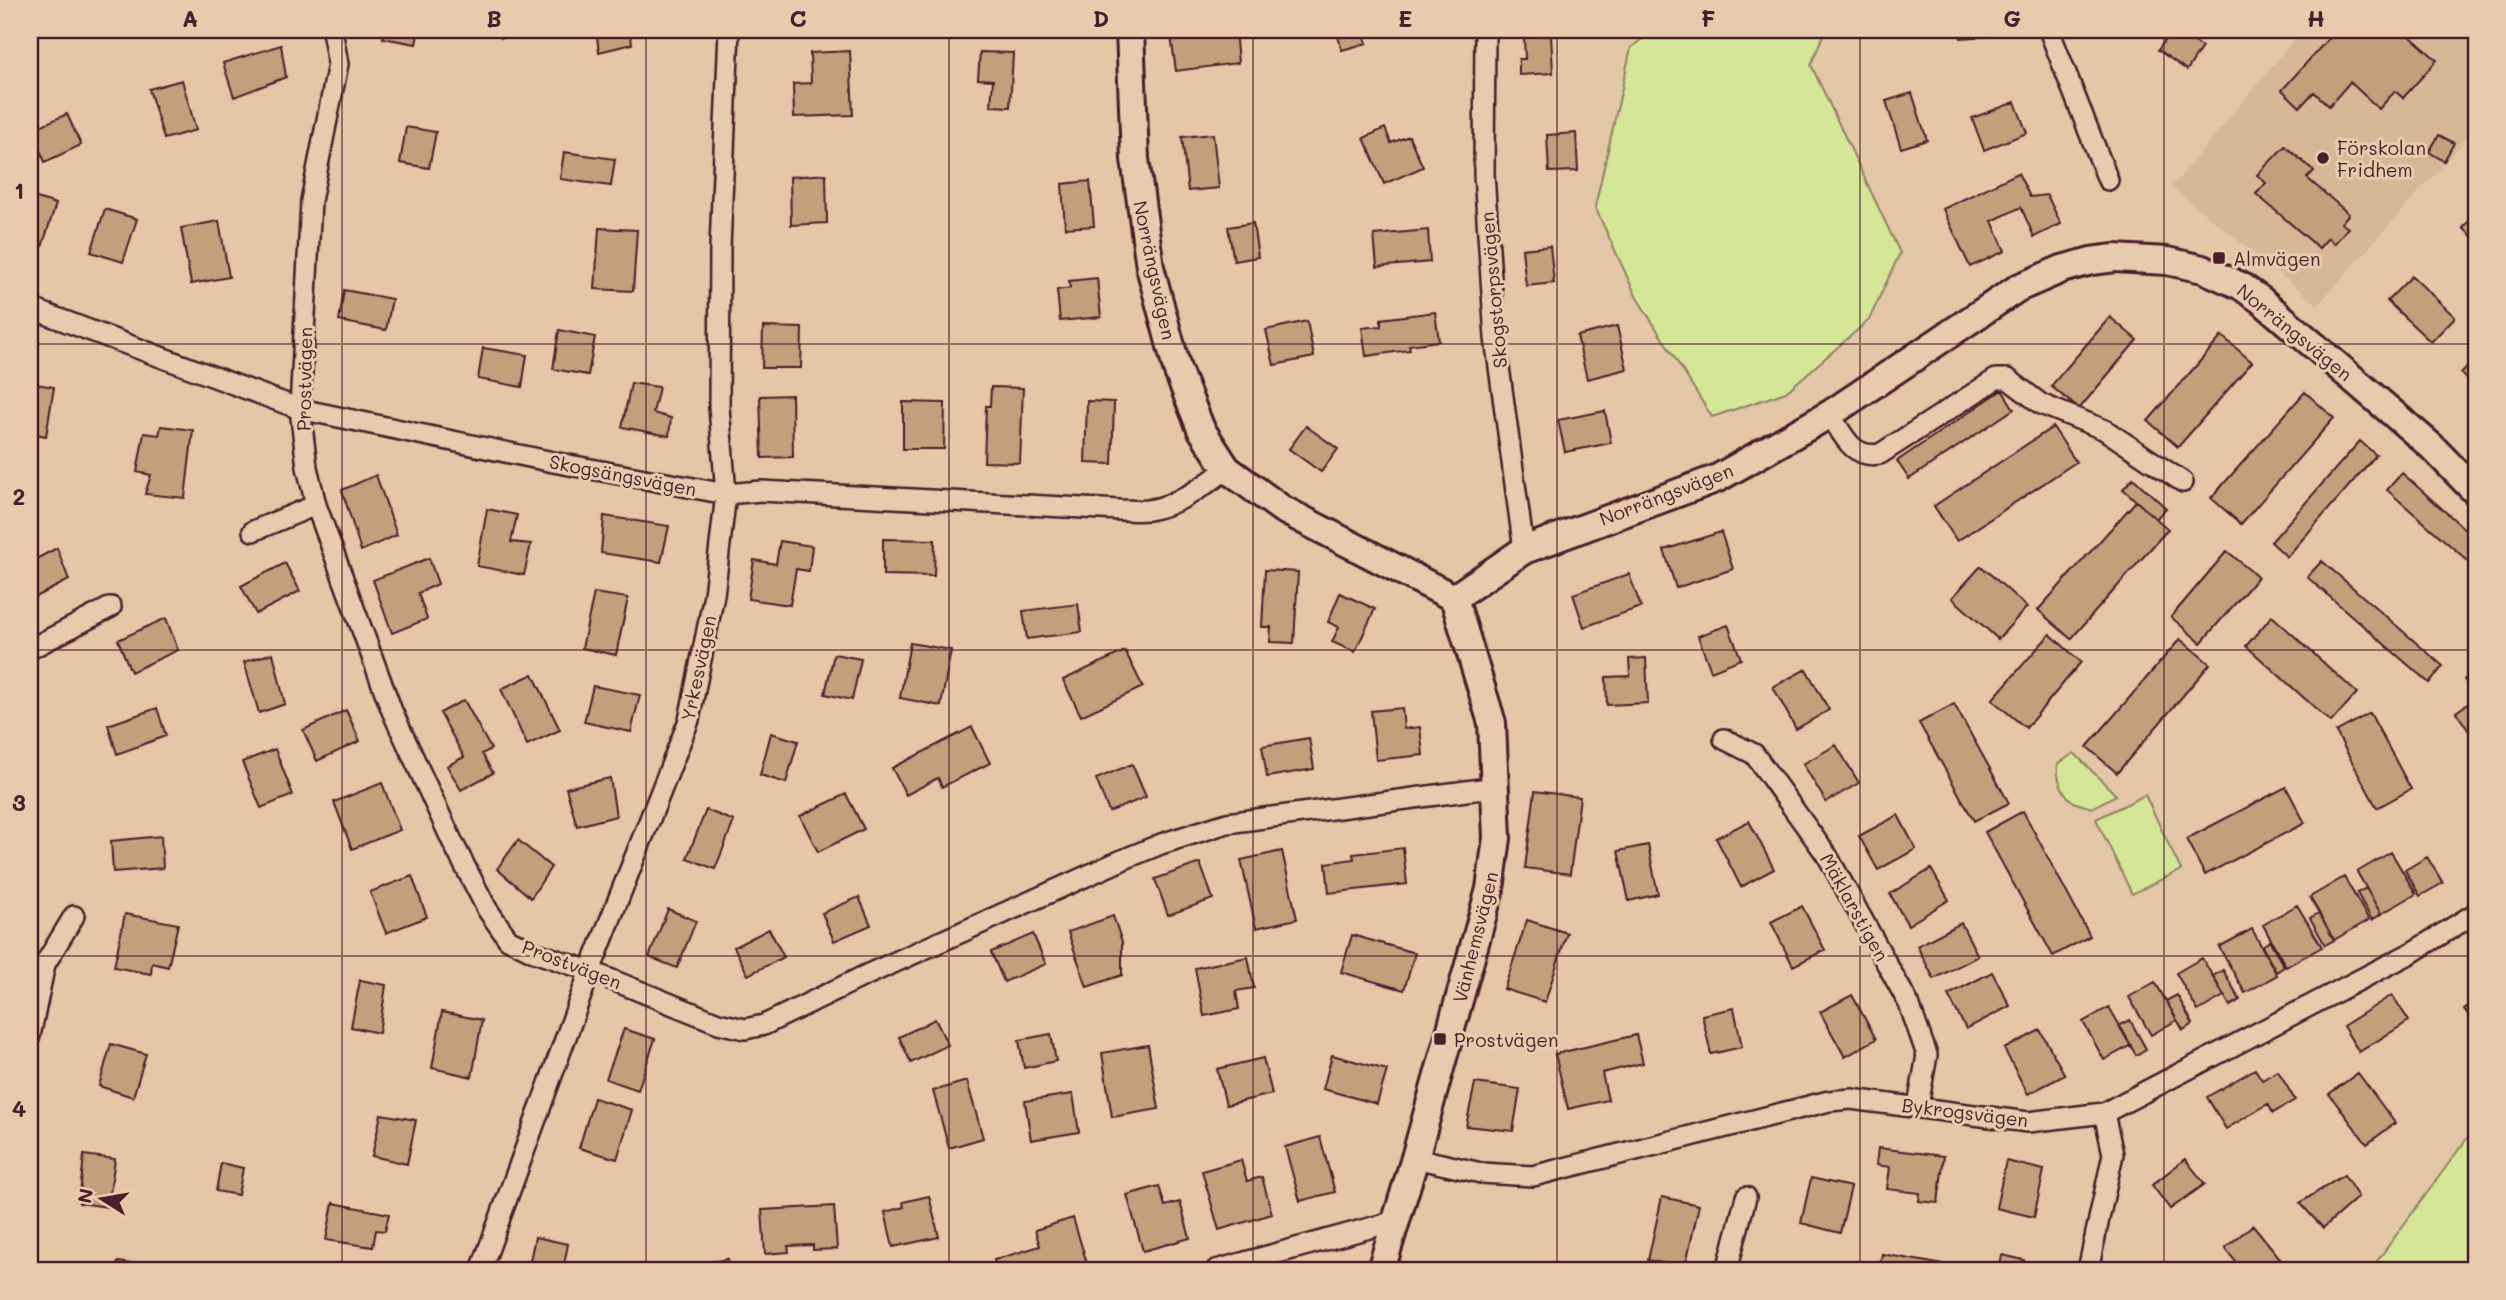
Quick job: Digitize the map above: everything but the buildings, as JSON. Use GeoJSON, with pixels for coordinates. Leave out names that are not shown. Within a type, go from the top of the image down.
{"type":"FeatureCollection","features":[{"type":"Feature","properties":{"kind":"street","name":"Prostvägen"},"geometry":{"type":"LineString","coordinates":[[332,30],[338,64],[311,201],[300,409],[307,467],[316,505],[392,711],[453,843],[488,909],[508,939],[534,952],[590,971],[718,1023],[745,1029],[764,1025],[862,977],[1161,844],[1227,823],[1496,788]]}},
{"type":"Feature","properties":{"kind":"street","name":"Yrkesvägen"},"geometry":{"type":"LineString","coordinates":[[481,1270],[590,971],[689,720],[714,595],[726,494],[719,407],[720,261],[729,30]]}},
{"type":"Feature","properties":{"kind":"street","name":"Norrängsvägen"},"geometry":{"type":"LineString","coordinates":[[1130,30],[1135,159],[1140,204],[1156,290],[1174,358],[1201,429],[1227,469],[1282,509],[1454,598],[1524,550],[1718,478],[1830,414],[2018,288],[2062,269],[2091,261],[2129,258],[2167,261],[2203,269],[2242,286],[2431,446],[2476,492]]}},
{"type":"Feature","properties":{"kind":"street","name":"Skogstorpsvägen"},"geometry":{"type":"LineString","coordinates":[[1485,30],[1484,174],[1495,338],[1524,550]]}},
{"type":"Feature","properties":{"kind":"street"},"geometry":{"type":"LineString","coordinates":[[2049,30],[2108,180]]}},
{"type":"Feature","properties":{"kind":"street","name":"Skogsängsvägen"},"geometry":{"type":"LineString","coordinates":[[30,308],[300,409],[501,452],[726,494],[761,491],[1149,510],[1199,489],[1227,469]]}},
{"type":"Feature","properties":{"kind":"street"},"geometry":{"type":"LineString","coordinates":[[1830,414],[1851,446],[1860,454],[1880,454],[2002,377],[2041,404],[2105,430],[2183,482]]}},
{"type":"Feature","properties":{"kind":"street"},"geometry":{"type":"LineString","coordinates":[[253,531],[316,505]]}},
{"type":"Feature","properties":{"kind":"street","name":"Vänhemsvägen"},"geometry":{"type":"LineString","coordinates":[[1381,1270],[1490,889],[1497,838],[1492,723],[1454,598]]}},
{"type":"Feature","properties":{"kind":"street"},"geometry":{"type":"LineString","coordinates":[[30,649],[111,607]]}},
{"type":"Feature","properties":{"kind":"street","name":"Mäklarstigen"},"geometry":{"type":"LineString","coordinates":[[1724,739],[1754,754],[1828,857],[1909,1004],[1927,1055],[1918,1106]]}},
{"type":"Feature","properties":{"kind":"street","name":"Bykrogsvägen"},"geometry":{"type":"LineString","coordinates":[[1415,1158],[1481,1173],[1533,1176],[1829,1101],[1850,1100],[1918,1106],[2028,1122],[2105,1113],[2411,953],[2476,913]]}},
{"type":"Feature","properties":{"kind":"street"},"geometry":{"type":"LineString","coordinates":[[30,1037],[45,964],[74,916]]}},
{"type":"Feature","properties":{"kind":"street"},"geometry":{"type":"LineString","coordinates":[[2088,1270],[2113,1154],[2105,1113]]}},
{"type":"Feature","properties":{"kind":"street"},"geometry":{"type":"LineString","coordinates":[[1727,1270],[1745,1198]]}},
{"type":"Feature","properties":{"kind":"street"},"geometry":{"type":"LineString","coordinates":[[1216,1270],[1395,1221]]}},
{"type":"Feature","properties":{"kind":"shaded area","name":"Förskolan Fridhem"},"geometry":{"type":"Polygon","coordinates":[[[2302,30],[2476,30],[2476,128],[2318,305],[2172,187],[2302,30]]]}},
{"type":"Feature","properties":{"kind":"green space"},"geometry":{"type":"Polygon","coordinates":[[[1653,30],[1825,30],[1811,65],[1900,253],[1869,320],[1786,392],[1712,417],[1637,298],[1595,207],[1631,48],[1653,30]]]}},
{"type":"Feature","properties":{"kind":"green space"},"geometry":{"type":"Polygon","coordinates":[[[2074,753],[2116,795],[2092,808],[2076,803],[2067,796],[2059,780],[2058,764],[2074,753]]]}},
{"type":"Feature","properties":{"kind":"green space"},"geometry":{"type":"Polygon","coordinates":[[[2145,795],[2181,870],[2132,894],[2096,819],[2145,795]]]}},
{"type":"Feature","properties":{"kind":"green space"},"geometry":{"type":"Polygon","coordinates":[[[2476,1126],[2476,1270],[2379,1270],[2375,1264],[2476,1126]]]}},
{"type":"Feature","properties":{"kind":"place","name":"Förskolan Fridhem"},"geometry":{"type":"Point","coordinates":[2323,158]}},
{"type":"Feature","properties":{"kind":"place","name":"Almvägen"},"geometry":{"type":"Point","coordinates":[2219,258]}},
{"type":"Feature","properties":{"kind":"place","name":"Prostvägen"},"geometry":{"type":"Point","coordinates":[1440,1039]}}]}
